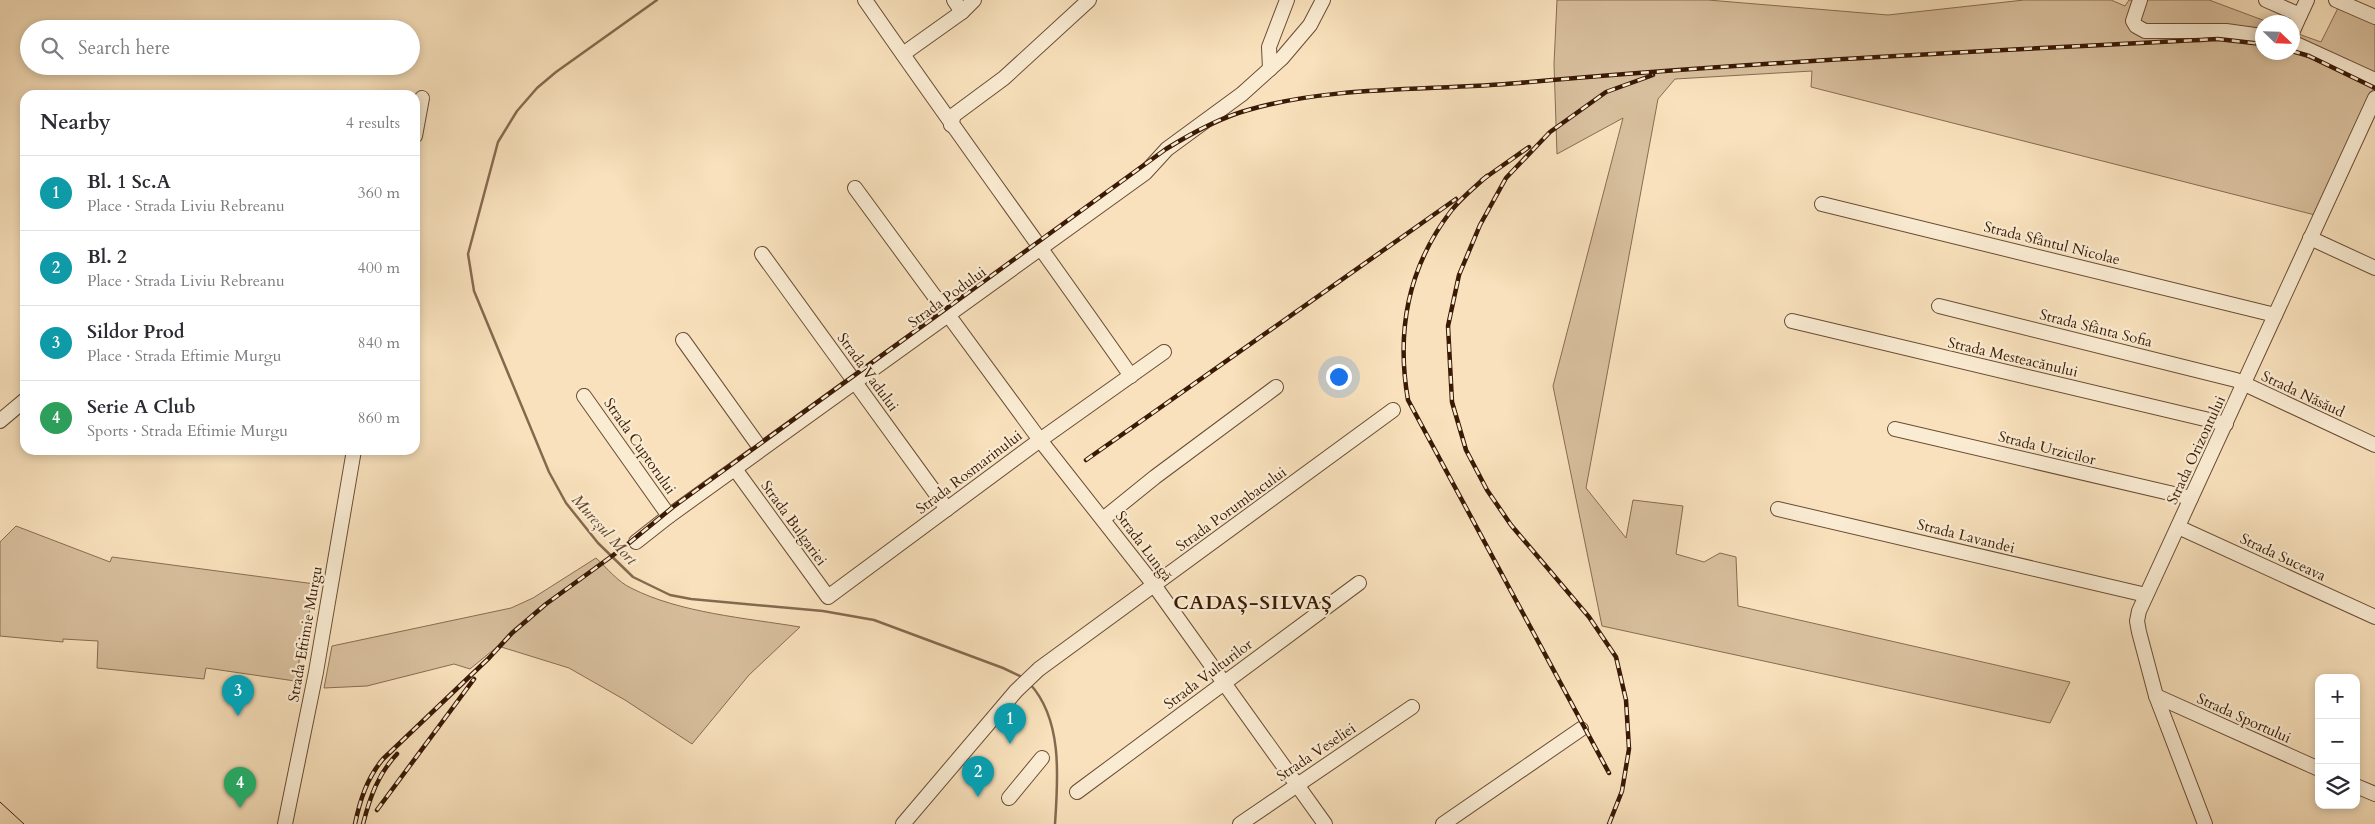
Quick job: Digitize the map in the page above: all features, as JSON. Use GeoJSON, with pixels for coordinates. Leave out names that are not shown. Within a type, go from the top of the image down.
{"type":"FeatureCollection","features":[{"type":"Feature","properties":{"kind":"street"},"geometry":{"type":"LineString","coordinates":[[865,0],[951,125],[1042,248],[1131,376]]}},
{"type":"Feature","properties":{"kind":"street"},"geometry":{"type":"LineString","coordinates":[[954,0],[962,12]]}},
{"type":"Feature","properties":{"kind":"street"},"geometry":{"type":"LineString","coordinates":[[903,54],[962,12],[974,0]]}},
{"type":"Feature","properties":{"kind":"street"},"geometry":{"type":"LineString","coordinates":[[951,125],[954,115],[1004,78],[1089,0]]}},
{"type":"Feature","properties":{"kind":"street"},"geometry":{"type":"LineString","coordinates":[[1270,69],[1269,47],[1287,0]]}},
{"type":"Feature","properties":{"kind":"street","name":"Strada Podului"},"geometry":{"type":"LineString","coordinates":[[636,542],[761,449],[1145,173],[1167,149],[1234,100],[1270,69],[1300,39],[1310,25],[1323,0]]}},
{"type":"Feature","properties":{"kind":"street"},"geometry":{"type":"LineString","coordinates":[[2140,0],[2133,20],[2136,26],[2145,31],[2226,31],[2255,35]]}},
{"type":"Feature","properties":{"kind":"street"},"geometry":{"type":"LineString","coordinates":[[2266,0],[2300,15],[2307,0]]}},
{"type":"Feature","properties":{"kind":"street"},"geometry":{"type":"LineString","coordinates":[[2336,0],[2375,17]]}},
{"type":"Feature","properties":{"kind":"street"},"geometry":{"type":"LineString","coordinates":[[2300,46],[2375,80]]}},
{"type":"Feature","properties":{"kind":"street"},"geometry":{"type":"LineString","coordinates":[[420,109],[422,98]]}},
{"type":"Feature","properties":{"kind":"street","name":"Strada Orizontului"},"geometry":{"type":"LineString","coordinates":[[2205,824],[2156,696],[2137,621],[2146,596],[2375,98]]}},
{"type":"Feature","properties":{"kind":"street","name":"Strada Lungă"},"geometry":{"type":"LineString","coordinates":[[855,188],[1040,440],[1154,585],[1325,824]]}},
{"type":"Feature","properties":{"kind":"street","name":"Strada Sfântul Nicolae"},"geometry":{"type":"LineString","coordinates":[[1822,204],[2275,315]]}},
{"type":"Feature","properties":{"kind":"street"},"geometry":{"type":"LineString","coordinates":[[2310,238],[2375,268]]}},
{"type":"Feature","properties":{"kind":"street","name":"Strada Vadului"},"geometry":{"type":"LineString","coordinates":[[762,254],[947,508]]}},
{"type":"Feature","properties":{"kind":"street","name":"Strada Sfânta Sofia"},"geometry":{"type":"LineString","coordinates":[[1939,306],[2236,380],[2244,385]]}},
{"type":"Feature","properties":{"kind":"street","name":"Strada Mesteacănului"},"geometry":{"type":"LineString","coordinates":[[1792,321],[2226,424]]}},
{"type":"Feature","properties":{"kind":"street"},"geometry":{"type":"LineString","coordinates":[[683,340],[761,449]]}},
{"type":"Feature","properties":{"kind":"street","name":"Strada Rosmarinului"},"geometry":{"type":"LineString","coordinates":[[828,596],[1040,440],[1164,352]]}},
{"type":"Feature","properties":{"kind":"street","name":"Strada Năsăud"},"geometry":{"type":"LineString","coordinates":[[2244,385],[2375,445]]}},
{"type":"Feature","properties":{"kind":"street"},"geometry":{"type":"LineString","coordinates":[[1103,519],[1154,477],[1276,387]]}},
{"type":"Feature","properties":{"kind":"street","name":"Strada Cuptorului"},"geometry":{"type":"LineString","coordinates":[[584,396],[669,516]]}},
{"type":"Feature","properties":{"kind":"street"},"geometry":{"type":"LineString","coordinates":[[0,421],[20,404]]}},
{"type":"Feature","properties":{"kind":"street","name":"Strada Porumbacului"},"geometry":{"type":"LineString","coordinates":[[904,824],[1024,683],[1039,669],[1393,410]]}},
{"type":"Feature","properties":{"kind":"street","name":"Strada Urzicilor"},"geometry":{"type":"LineString","coordinates":[[1895,429],[2191,498]]}},
{"type":"Feature","properties":{"kind":"street","name":"Strada Eftimie Murgu"},"geometry":{"type":"LineString","coordinates":[[285,824],[316,672],[353,455]]}},
{"type":"Feature","properties":{"kind":"street","name":"Strada Bulgariei"},"geometry":{"type":"LineString","coordinates":[[734,469],[828,596]]}},
{"type":"Feature","properties":{"kind":"street","name":"Strada Lavandei"},"geometry":{"type":"LineString","coordinates":[[1778,509],[2146,596]]}},
{"type":"Feature","properties":{"kind":"street","name":"Strada Suceava"},"geometry":{"type":"LineString","coordinates":[[2178,526],[2375,618]]}},
{"type":"Feature","properties":{"kind":"street","name":"Strada Vulturilor"},"geometry":{"type":"LineString","coordinates":[[1077,792],[1359,583]]}},
{"type":"Feature","properties":{"kind":"street","name":"Strada Sportului"},"geometry":{"type":"LineString","coordinates":[[2156,696],[2315,767]]}},
{"type":"Feature","properties":{"kind":"street","name":"Strada Veseliei"},"geometry":{"type":"LineString","coordinates":[[1240,824],[1412,707]]}},
{"type":"Feature","properties":{"kind":"street"},"geometry":{"type":"LineString","coordinates":[[1443,824],[1580,729]]}},
{"type":"Feature","properties":{"kind":"street"},"geometry":{"type":"LineString","coordinates":[[1009,798],[1042,758]]}},
{"type":"Feature","properties":{"kind":"street"},"geometry":{"type":"LineString","coordinates":[[2360,788],[2375,794]]}},
{"type":"Feature","properties":{"kind":"shaded area"},"geometry":{"type":"Polygon","coordinates":[[[1557,0],[1708,0],[1888,15],[2024,0],[2111,0],[2125,6],[2129,0],[2209,0],[2255,17],[2255,60],[2300,60],[2300,34],[2321,42],[2341,2],[2375,17],[2375,85],[2315,215],[1811,87],[1812,71],[1675,79],[1658,99],[1586,488],[1626,538],[1633,500],[1683,506],[1676,554],[1704,562],[1720,553],[1736,557],[1738,606],[2070,682],[2050,723],[1602,626],[1553,386],[1623,118],[1557,154],[1554,64],[1557,0]]]}},
{"type":"Feature","properties":{"kind":"shaded area"},"geometry":{"type":"Polygon","coordinates":[[[16,526],[110,562],[112,557],[315,584],[295,681],[206,668],[204,679],[97,668],[98,641],[63,639],[63,642],[0,636],[0,542],[16,526]]]}},
{"type":"Feature","properties":{"kind":"shaded area"},"geometry":{"type":"Polygon","coordinates":[[[596,558],[617,579],[626,585],[670,603],[714,614],[800,627],[749,675],[692,744],[625,700],[569,668],[498,646],[470,669],[454,664],[367,686],[324,688],[332,646],[511,608],[533,598],[596,558]]]}},
{"type":"Feature","properties":{"kind":"waterway","name":"Mureșul Mort"},"geometry":{"type":"LineString","coordinates":[[657,0],[556,72],[537,88],[517,111],[498,142],[468,254],[474,291],[549,472],[566,503],[598,543],[633,577],[670,595],[691,599],[823,611],[874,620],[1003,668],[1024,678]]}},
{"type":"Feature","properties":{"kind":"waterway","name":"Mureșul Mort"},"geometry":{"type":"LineString","coordinates":[[1030,684],[1041,699],[1053,732],[1057,769],[1055,824]]}},
{"type":"Feature","properties":{"kind":"tram line"},"geometry":{"type":"LineString","coordinates":[[0,802],[24,824]]}},
{"type":"Feature","properties":{"kind":"railway"},"geometry":{"type":"LineString","coordinates":[[355,824],[365,790],[377,766],[383,759],[489,658],[512,633],[546,604],[623,548],[673,507],[1166,149],[1227,117],[1281,102],[1314,96],[1382,90],[1485,85],[1781,63],[2043,48],[2218,39],[2255,43]]}},
{"type":"Feature","properties":{"kind":"railway"},"geometry":{"type":"LineString","coordinates":[[2300,53],[2375,88]]}},
{"type":"Feature","properties":{"kind":"railway"},"geometry":{"type":"LineString","coordinates":[[1609,824],[1622,791],[1629,749],[1626,700],[1616,657],[1589,617],[1511,525],[1487,490],[1466,450],[1452,402],[1448,326],[1459,275],[1480,225],[1506,178],[1550,132],[1606,92],[1653,75]]}},
{"type":"Feature","properties":{"kind":"railway"},"geometry":{"type":"LineString","coordinates":[[1482,180],[1529,147]]}},
{"type":"Feature","properties":{"kind":"railway"},"geometry":{"type":"LineString","coordinates":[[1487,176],[1451,211],[1436,232],[1424,254],[1415,277],[1405,325],[1404,349],[1408,400],[1609,773]]}},
{"type":"Feature","properties":{"kind":"railway"},"geometry":{"type":"LineString","coordinates":[[1086,460],[1456,199]]}},
{"type":"Feature","properties":{"kind":"railway"},"geometry":{"type":"LineString","coordinates":[[377,810],[474,679]]}},
{"type":"Feature","properties":{"kind":"railway"},"geometry":{"type":"LineString","coordinates":[[363,824],[376,786],[397,754]]}},
{"type":"Feature","properties":{"kind":"place","name":"Sildor Prod"},"geometry":{"type":"Point","coordinates":[238,716]}},
{"type":"Feature","properties":{"kind":"place","name":"Bl. 1 Sc.A"},"geometry":{"type":"Point","coordinates":[1010,744]}},
{"type":"Feature","properties":{"kind":"place","name":"Bl. 2"},"geometry":{"type":"Point","coordinates":[978,797]}},
{"type":"Feature","properties":{"kind":"place","name":"Serie A Club"},"geometry":{"type":"Point","coordinates":[240,808]}},
{"type":"Feature","properties":{"kind":"district","name":"CADAȘ-SILVAȘ"},"geometry":{"type":"Point","coordinates":[1253,602]}}]}
